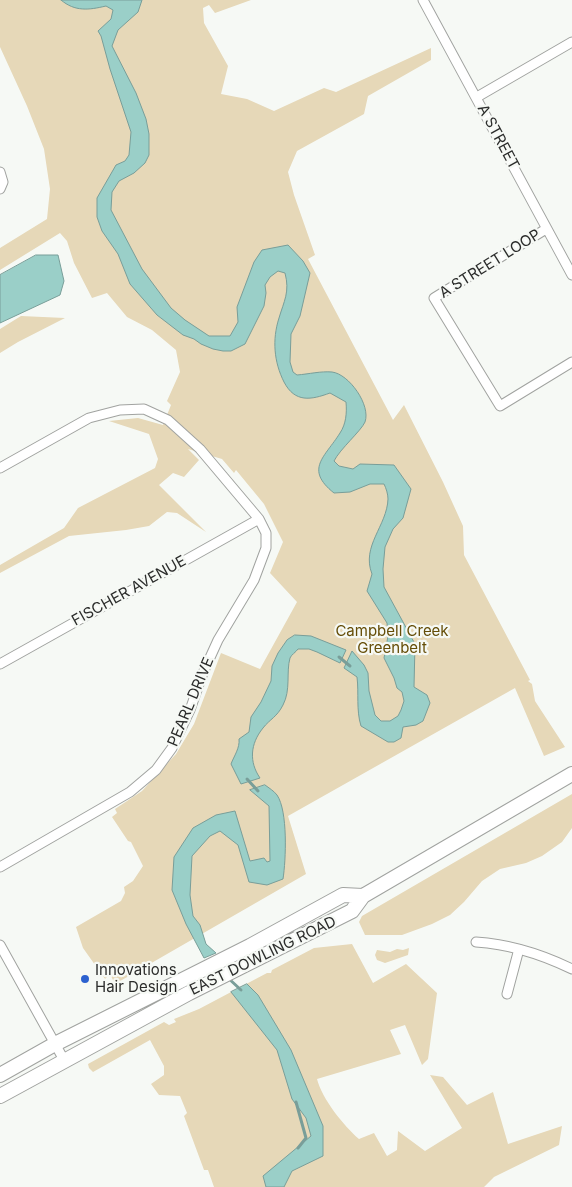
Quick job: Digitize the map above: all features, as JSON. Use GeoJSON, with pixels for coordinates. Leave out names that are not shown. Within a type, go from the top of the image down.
{"type":"FeatureCollection","features":[{"type":"Feature","properties":{"kind":"main road","name":"EAST DOWLING ROAD"},"geometry":{"type":"LineString","coordinates":[[0,1074],[55,1044],[258,957],[352,911],[362,896],[572,774]]}},
{"type":"Feature","properties":{"kind":"main road","name":"EAST DOWLING ROAD"},"geometry":{"type":"LineString","coordinates":[[0,1096],[64,1060],[250,946],[343,895],[362,896]]}},
{"type":"Feature","properties":{"kind":"street","name":"A STREET"},"geometry":{"type":"LineString","coordinates":[[423,0],[572,275]]}},
{"type":"Feature","properties":{"kind":"street"},"geometry":{"type":"LineString","coordinates":[[477,97],[572,42]]}},
{"type":"Feature","properties":{"kind":"street"},"geometry":{"type":"LineString","coordinates":[[0,172],[3,182],[0,189]]}},
{"type":"Feature","properties":{"kind":"street","name":"A STREET LOOP"},"geometry":{"type":"LineString","coordinates":[[546,229],[434,298],[500,406],[572,362]]}},
{"type":"Feature","properties":{"kind":"street"},"geometry":{"type":"LineString","coordinates":[[0,468],[89,418],[120,410],[144,408],[168,420],[200,449],[259,519]]}},
{"type":"Feature","properties":{"kind":"street","name":"PEARL DRIVE"},"geometry":{"type":"LineString","coordinates":[[0,867],[130,792],[156,770],[172,748],[190,710],[203,673],[218,640],[254,580],[266,548],[266,533],[259,519]]}},
{"type":"Feature","properties":{"kind":"street","name":"FISCHER AVENUE"},"geometry":{"type":"LineString","coordinates":[[0,664],[259,519]]}},
{"type":"Feature","properties":{"kind":"street"},"geometry":{"type":"LineString","coordinates":[[476,942],[502,944],[520,949],[558,962],[572,969]]}},
{"type":"Feature","properties":{"kind":"street"},"geometry":{"type":"LineString","coordinates":[[0,945],[64,1060]]}},
{"type":"Feature","properties":{"kind":"street"},"geometry":{"type":"LineString","coordinates":[[507,994],[520,949]]}},
{"type":"Feature","properties":{"kind":"green space","name":"Campbell Creek Greenbelt"},"geometry":{"type":"Polygon","coordinates":[[[0,0],[251,0],[215,13],[209,5],[203,8],[204,23],[228,66],[221,94],[247,99],[274,111],[324,88],[336,92],[431,48],[431,60],[368,96],[364,114],[297,151],[288,172],[315,255],[308,259],[393,420],[404,405],[463,526],[464,555],[530,680],[528,681],[532,684],[535,701],[565,747],[544,756],[515,688],[288,816],[306,874],[115,984],[110,974],[105,979],[83,948],[76,927],[121,901],[125,893],[124,887],[133,881],[143,866],[131,842],[128,841],[112,817],[117,813],[115,809],[142,791],[176,754],[194,724],[221,653],[260,669],[297,602],[270,573],[283,542],[264,504],[236,470],[234,473],[222,459],[188,449],[199,460],[184,477],[173,473],[159,485],[206,532],[177,513],[167,512],[149,526],[69,536],[0,573],[0,565],[64,528],[78,508],[155,468],[158,459],[149,434],[109,421],[138,418],[163,425],[171,405],[167,401],[180,372],[176,350],[152,330],[127,317],[107,293],[92,298],[74,263],[67,241],[60,233],[0,270],[0,248],[47,219],[50,189],[44,149],[0,47],[0,0]]]}},
{"type":"Feature","properties":{"kind":"green space"},"geometry":{"type":"Polygon","coordinates":[[[21,316],[65,318],[0,353],[0,329],[21,316]]]}},
{"type":"Feature","properties":{"kind":"green space"},"geometry":{"type":"Polygon","coordinates":[[[572,794],[572,828],[562,842],[542,856],[526,863],[500,869],[482,881],[450,915],[432,924],[402,935],[365,935],[359,922],[362,916],[572,794]]]}},
{"type":"Feature","properties":{"kind":"green space"},"geometry":{"type":"Polygon","coordinates":[[[352,944],[373,983],[406,964],[437,993],[428,1059],[422,1065],[405,1025],[390,1030],[401,1054],[317,1079],[324,1095],[340,1120],[353,1134],[359,1139],[374,1133],[387,1156],[397,1150],[398,1131],[425,1151],[462,1128],[430,1075],[443,1077],[467,1105],[493,1092],[508,1144],[562,1126],[559,1145],[494,1177],[484,1187],[214,1187],[208,1170],[204,1170],[184,1116],[187,1113],[180,1096],[159,1095],[151,1084],[164,1075],[164,1066],[150,1040],[93,1072],[89,1068],[88,1064],[164,1022],[169,1025],[176,1022],[174,1019],[199,1009],[267,973],[271,973],[272,970],[314,948],[352,944]]]}},
{"type":"Feature","properties":{"kind":"green space"},"geometry":{"type":"Polygon","coordinates":[[[409,948],[408,955],[385,963],[377,960],[375,955],[377,950],[390,952],[409,948]]]}},
{"type":"Feature","properties":{"kind":"water"},"geometry":{"type":"Polygon","coordinates":[[[61,0],[142,0],[138,12],[118,30],[112,46],[136,93],[146,119],[149,134],[149,155],[145,163],[134,173],[119,181],[112,192],[111,210],[142,269],[171,308],[185,320],[209,336],[230,336],[238,322],[237,307],[254,262],[262,250],[288,245],[303,261],[310,273],[300,316],[291,334],[290,362],[293,372],[297,375],[319,372],[339,374],[357,391],[365,407],[365,422],[334,461],[339,466],[353,469],[360,464],[394,465],[411,489],[403,518],[393,529],[385,547],[384,587],[415,644],[414,687],[427,695],[430,703],[423,721],[416,725],[403,727],[401,738],[394,742],[388,742],[361,726],[357,677],[344,668],[352,651],[368,673],[369,691],[375,715],[381,721],[390,721],[398,716],[404,701],[402,692],[397,688],[384,658],[388,636],[387,623],[367,591],[372,574],[369,564],[372,545],[387,509],[388,497],[385,486],[384,484],[370,484],[350,492],[334,493],[325,485],[320,477],[320,463],[344,426],[346,402],[330,393],[310,398],[298,397],[288,389],[284,382],[276,359],[275,334],[287,291],[285,273],[278,271],[270,277],[265,285],[264,306],[245,344],[231,351],[213,349],[183,335],[157,315],[130,284],[118,254],[102,231],[97,217],[97,198],[116,165],[125,161],[129,155],[131,132],[98,31],[111,19],[113,10],[106,6],[82,9],[72,7],[61,0]]]}},
{"type":"Feature","properties":{"kind":"water"},"geometry":{"type":"Polygon","coordinates":[[[36,255],[58,255],[64,281],[60,295],[0,323],[0,275],[36,255]]]}},
{"type":"Feature","properties":{"kind":"water"},"geometry":{"type":"Polygon","coordinates":[[[295,635],[311,636],[346,650],[340,663],[309,649],[298,649],[291,656],[288,687],[283,705],[259,734],[253,747],[254,766],[260,778],[241,784],[231,764],[238,749],[239,739],[249,732],[251,717],[271,681],[272,666],[278,653],[287,640],[295,635]]]}},
{"type":"Feature","properties":{"kind":"water"},"geometry":{"type":"Polygon","coordinates":[[[265,785],[277,795],[283,812],[285,860],[283,879],[267,885],[249,882],[238,845],[220,831],[210,836],[192,856],[190,895],[193,916],[200,925],[206,944],[216,953],[204,958],[186,924],[172,890],[174,857],[193,828],[216,815],[235,811],[250,861],[264,858],[267,862],[270,861],[269,806],[250,790],[265,785]]]}},
{"type":"Feature","properties":{"kind":"water"},"geometry":{"type":"Polygon","coordinates":[[[247,984],[258,995],[291,1050],[323,1126],[323,1156],[292,1171],[284,1187],[266,1187],[263,1176],[311,1136],[306,1118],[292,1099],[277,1050],[231,992],[247,984]]]}},
{"type":"Feature","properties":{"kind":"waterway"},"geometry":{"type":"LineString","coordinates":[[339,657],[350,666]]}},
{"type":"Feature","properties":{"kind":"waterway"},"geometry":{"type":"LineString","coordinates":[[247,779],[258,791]]}},
{"type":"Feature","properties":{"kind":"waterway"},"geometry":{"type":"LineString","coordinates":[[227,977],[241,990]]}},
{"type":"Feature","properties":{"kind":"waterway"},"geometry":{"type":"LineString","coordinates":[[296,1102],[306,1138],[298,1148]]}},
{"type":"Feature","properties":{"kind":"place","name":"Innovations Hair Design"},"geometry":{"type":"Point","coordinates":[85,979]}}]}
